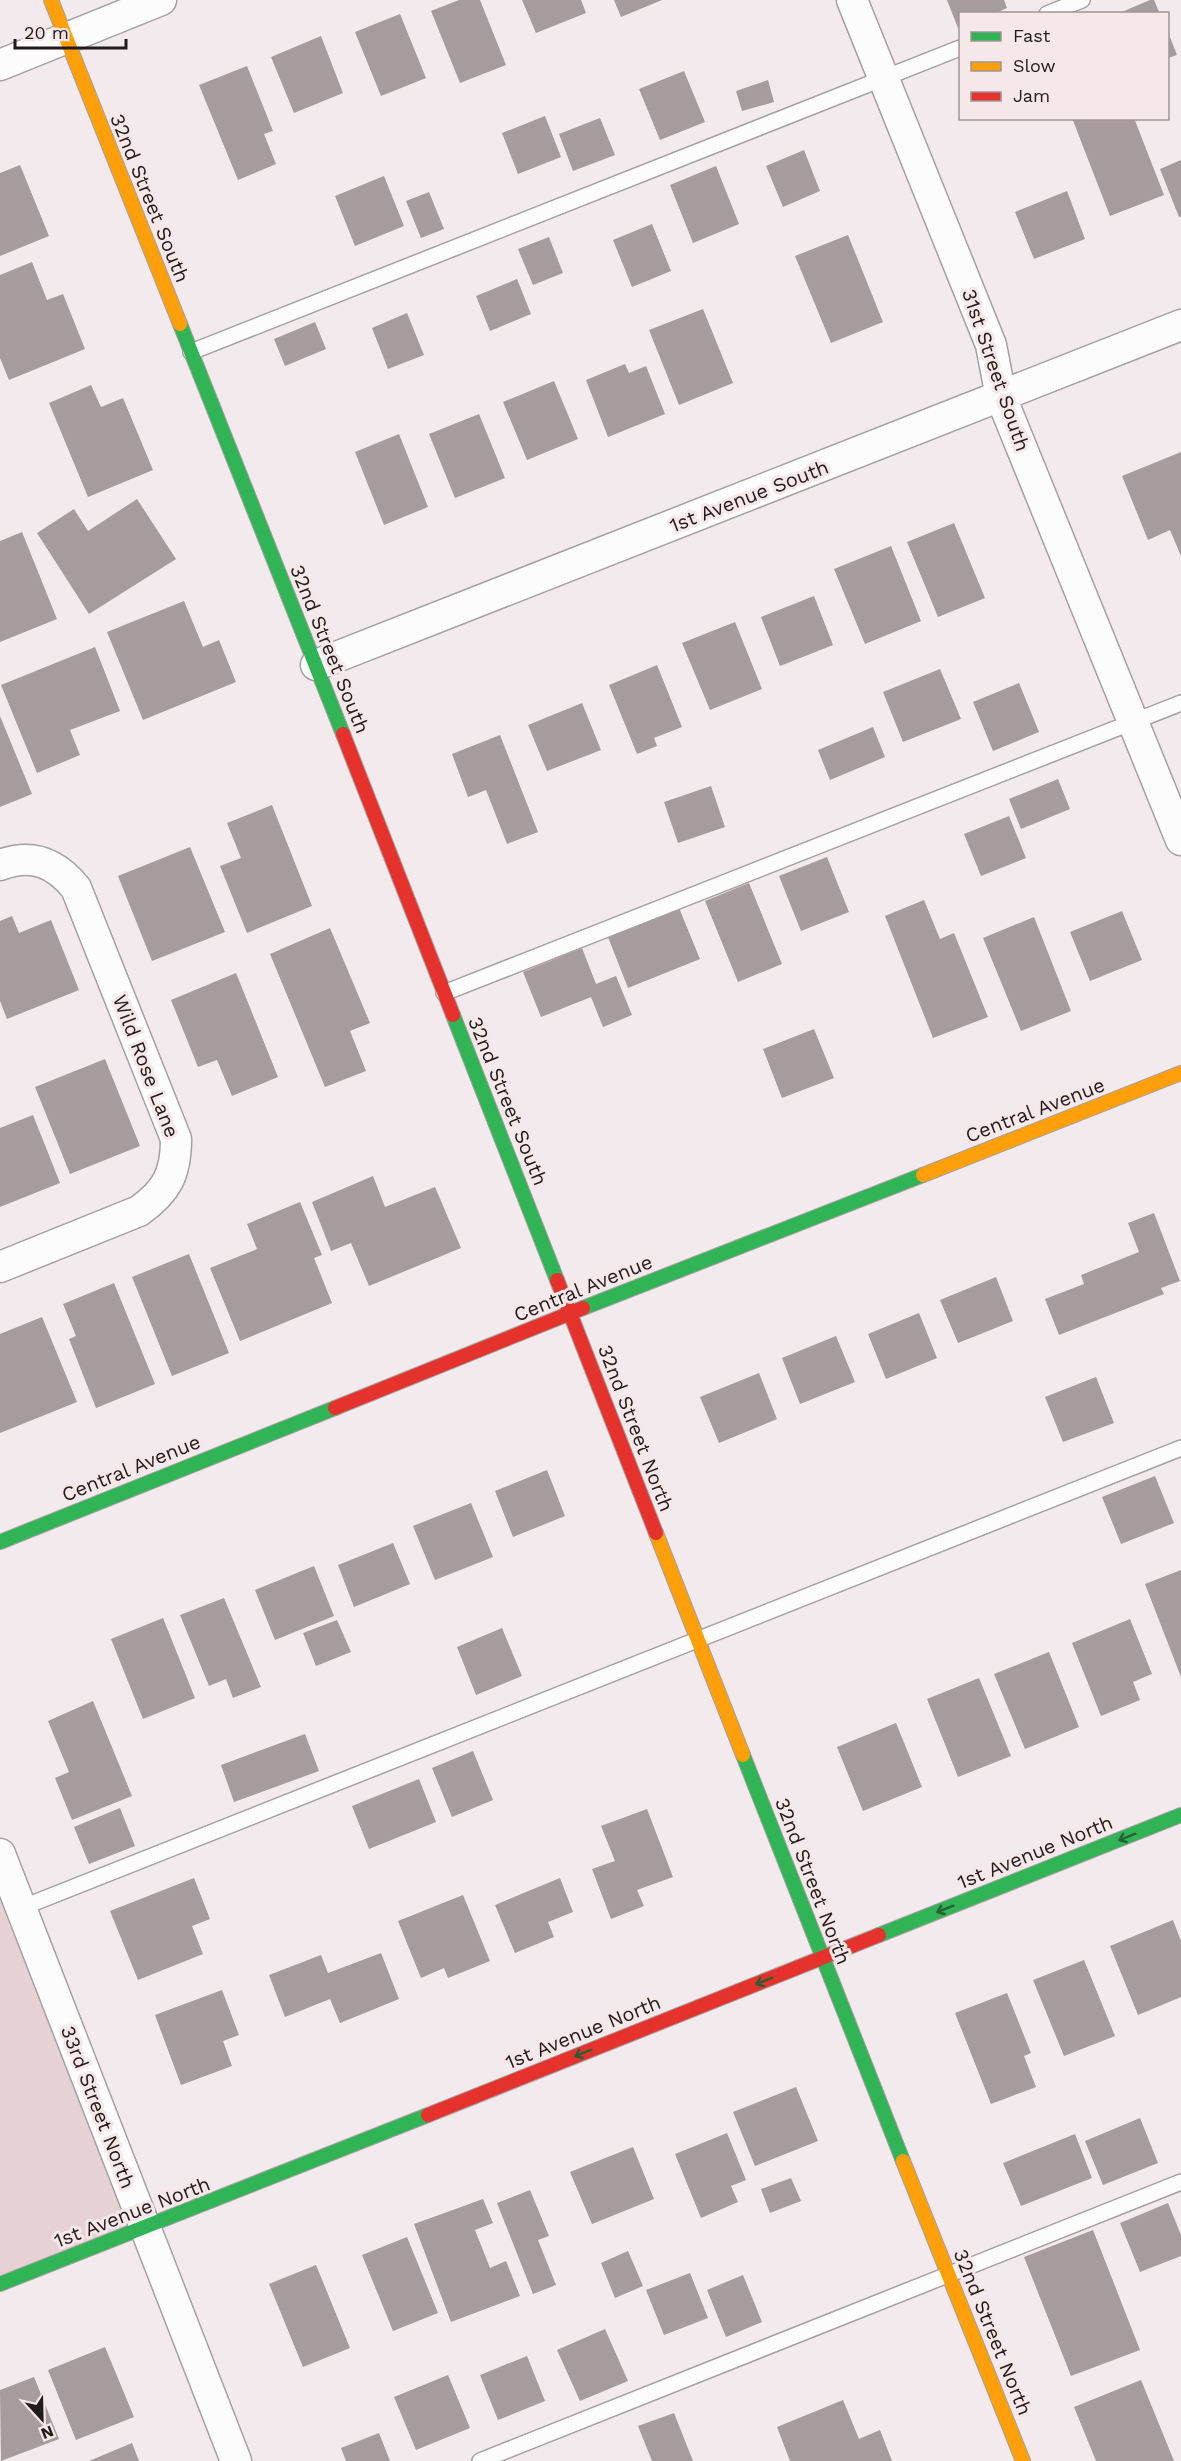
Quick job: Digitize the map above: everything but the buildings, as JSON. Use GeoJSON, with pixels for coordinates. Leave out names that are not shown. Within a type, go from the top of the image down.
{"type":"FeatureCollection","features":[{"type":"Feature","properties":{"kind":"street","name":"32nd Street South"},"geometry":{"type":"LineString","coordinates":[[51,0],[571,1314]]}},
{"type":"Feature","properties":{"kind":"street"},"geometry":{"type":"LineString","coordinates":[[0,65],[161,0]]}},
{"type":"Feature","properties":{"kind":"street","name":"31st Street South"},"geometry":{"type":"LineString","coordinates":[[852,0],[991,345],[1001,397],[1181,840]]}},
{"type":"Feature","properties":{"kind":"street","name":"1st Avenue South"},"geometry":{"type":"LineString","coordinates":[[316,665],[1181,326]]}},
{"type":"Feature","properties":{"kind":"street","name":"Wild Rose Lane"},"geometry":{"type":"LineString","coordinates":[[0,865],[14,860],[32,859],[49,864],[65,874],[76,888],[176,1140],[176,1161],[169,1181],[156,1198],[139,1211],[0,1267]]}},
{"type":"Feature","properties":{"kind":"street","name":"Central Avenue"},"geometry":{"type":"LineString","coordinates":[[0,1542],[1181,1073]]}},
{"type":"Feature","properties":{"kind":"street","name":"32nd Street North"},"geometry":{"type":"LineString","coordinates":[[571,1314],[822,1957],[1023,2461]]}},
{"type":"Feature","properties":{"kind":"street","name":"1st Avenue North"},"geometry":{"type":"LineString","coordinates":[[0,2284],[146,2228],[1181,1815]]}},
{"type":"Feature","properties":{"kind":"street","name":"33rd Street North"},"geometry":{"type":"LineString","coordinates":[[0,1854],[236,2461]]}},
{"type":"Feature","properties":{"kind":"lane"},"geometry":{"type":"LineString","coordinates":[[1052,12],[1082,0]]}},
{"type":"Feature","properties":{"kind":"lane"},"geometry":{"type":"LineString","coordinates":[[191,352],[959,48]]}},
{"type":"Feature","properties":{"kind":"lane"},"geometry":{"type":"LineString","coordinates":[[444,993],[1181,703]]}},
{"type":"Feature","properties":{"kind":"lane"},"geometry":{"type":"LineString","coordinates":[[21,1908],[1181,1448]]}},
{"type":"Feature","properties":{"kind":"lane"},"geometry":{"type":"LineString","coordinates":[[480,2461],[1181,2182]]}},
{"type":"Feature","properties":{"kind":"shaded area"},"geometry":{"type":"Polygon","coordinates":[[[0,1853],[145,2228],[0,2284],[0,1853]]]}},
{"type":"Feature","properties":{"kind":"traffic: fast"},"geometry":{"type":"LineString","coordinates":[[180,324],[343,734]]}},
{"type":"Feature","properties":{"kind":"traffic: fast"},"geometry":{"type":"LineString","coordinates":[[453,1015],[557,1280]]}},
{"type":"Feature","properties":{"kind":"traffic: fast"},"geometry":{"type":"LineString","coordinates":[[583,1308],[923,1175]]}},
{"type":"Feature","properties":{"kind":"traffic: fast"},"geometry":{"type":"LineString","coordinates":[[0,1542],[335,1408]]}},
{"type":"Feature","properties":{"kind":"traffic: fast"},"geometry":{"type":"LineString","coordinates":[[743,1755],[903,2161]]}},
{"type":"Feature","properties":{"kind":"traffic: fast"},"geometry":{"type":"LineString","coordinates":[[879,1935],[1181,1815]]}},
{"type":"Feature","properties":{"kind":"traffic: fast"},"geometry":{"type":"LineString","coordinates":[[0,2284],[428,2115]]}},
{"type":"Feature","properties":{"kind":"traffic: slow"},"geometry":{"type":"LineString","coordinates":[[51,0],[180,324]]}},
{"type":"Feature","properties":{"kind":"traffic: slow"},"geometry":{"type":"LineString","coordinates":[[923,1175],[1181,1073]]}},
{"type":"Feature","properties":{"kind":"traffic: slow"},"geometry":{"type":"LineString","coordinates":[[656,1533],[743,1755]]}},
{"type":"Feature","properties":{"kind":"traffic: slow"},"geometry":{"type":"LineString","coordinates":[[903,2161],[1023,2461]]}},
{"type":"Feature","properties":{"kind":"traffic: jam"},"geometry":{"type":"LineString","coordinates":[[343,734],[453,1015]]}},
{"type":"Feature","properties":{"kind":"traffic: jam"},"geometry":{"type":"LineString","coordinates":[[557,1280],[656,1533]]}},
{"type":"Feature","properties":{"kind":"traffic: jam"},"geometry":{"type":"LineString","coordinates":[[335,1408],[583,1308]]}},
{"type":"Feature","properties":{"kind":"traffic: jam"},"geometry":{"type":"LineString","coordinates":[[428,2115],[879,1935]]}}]}
